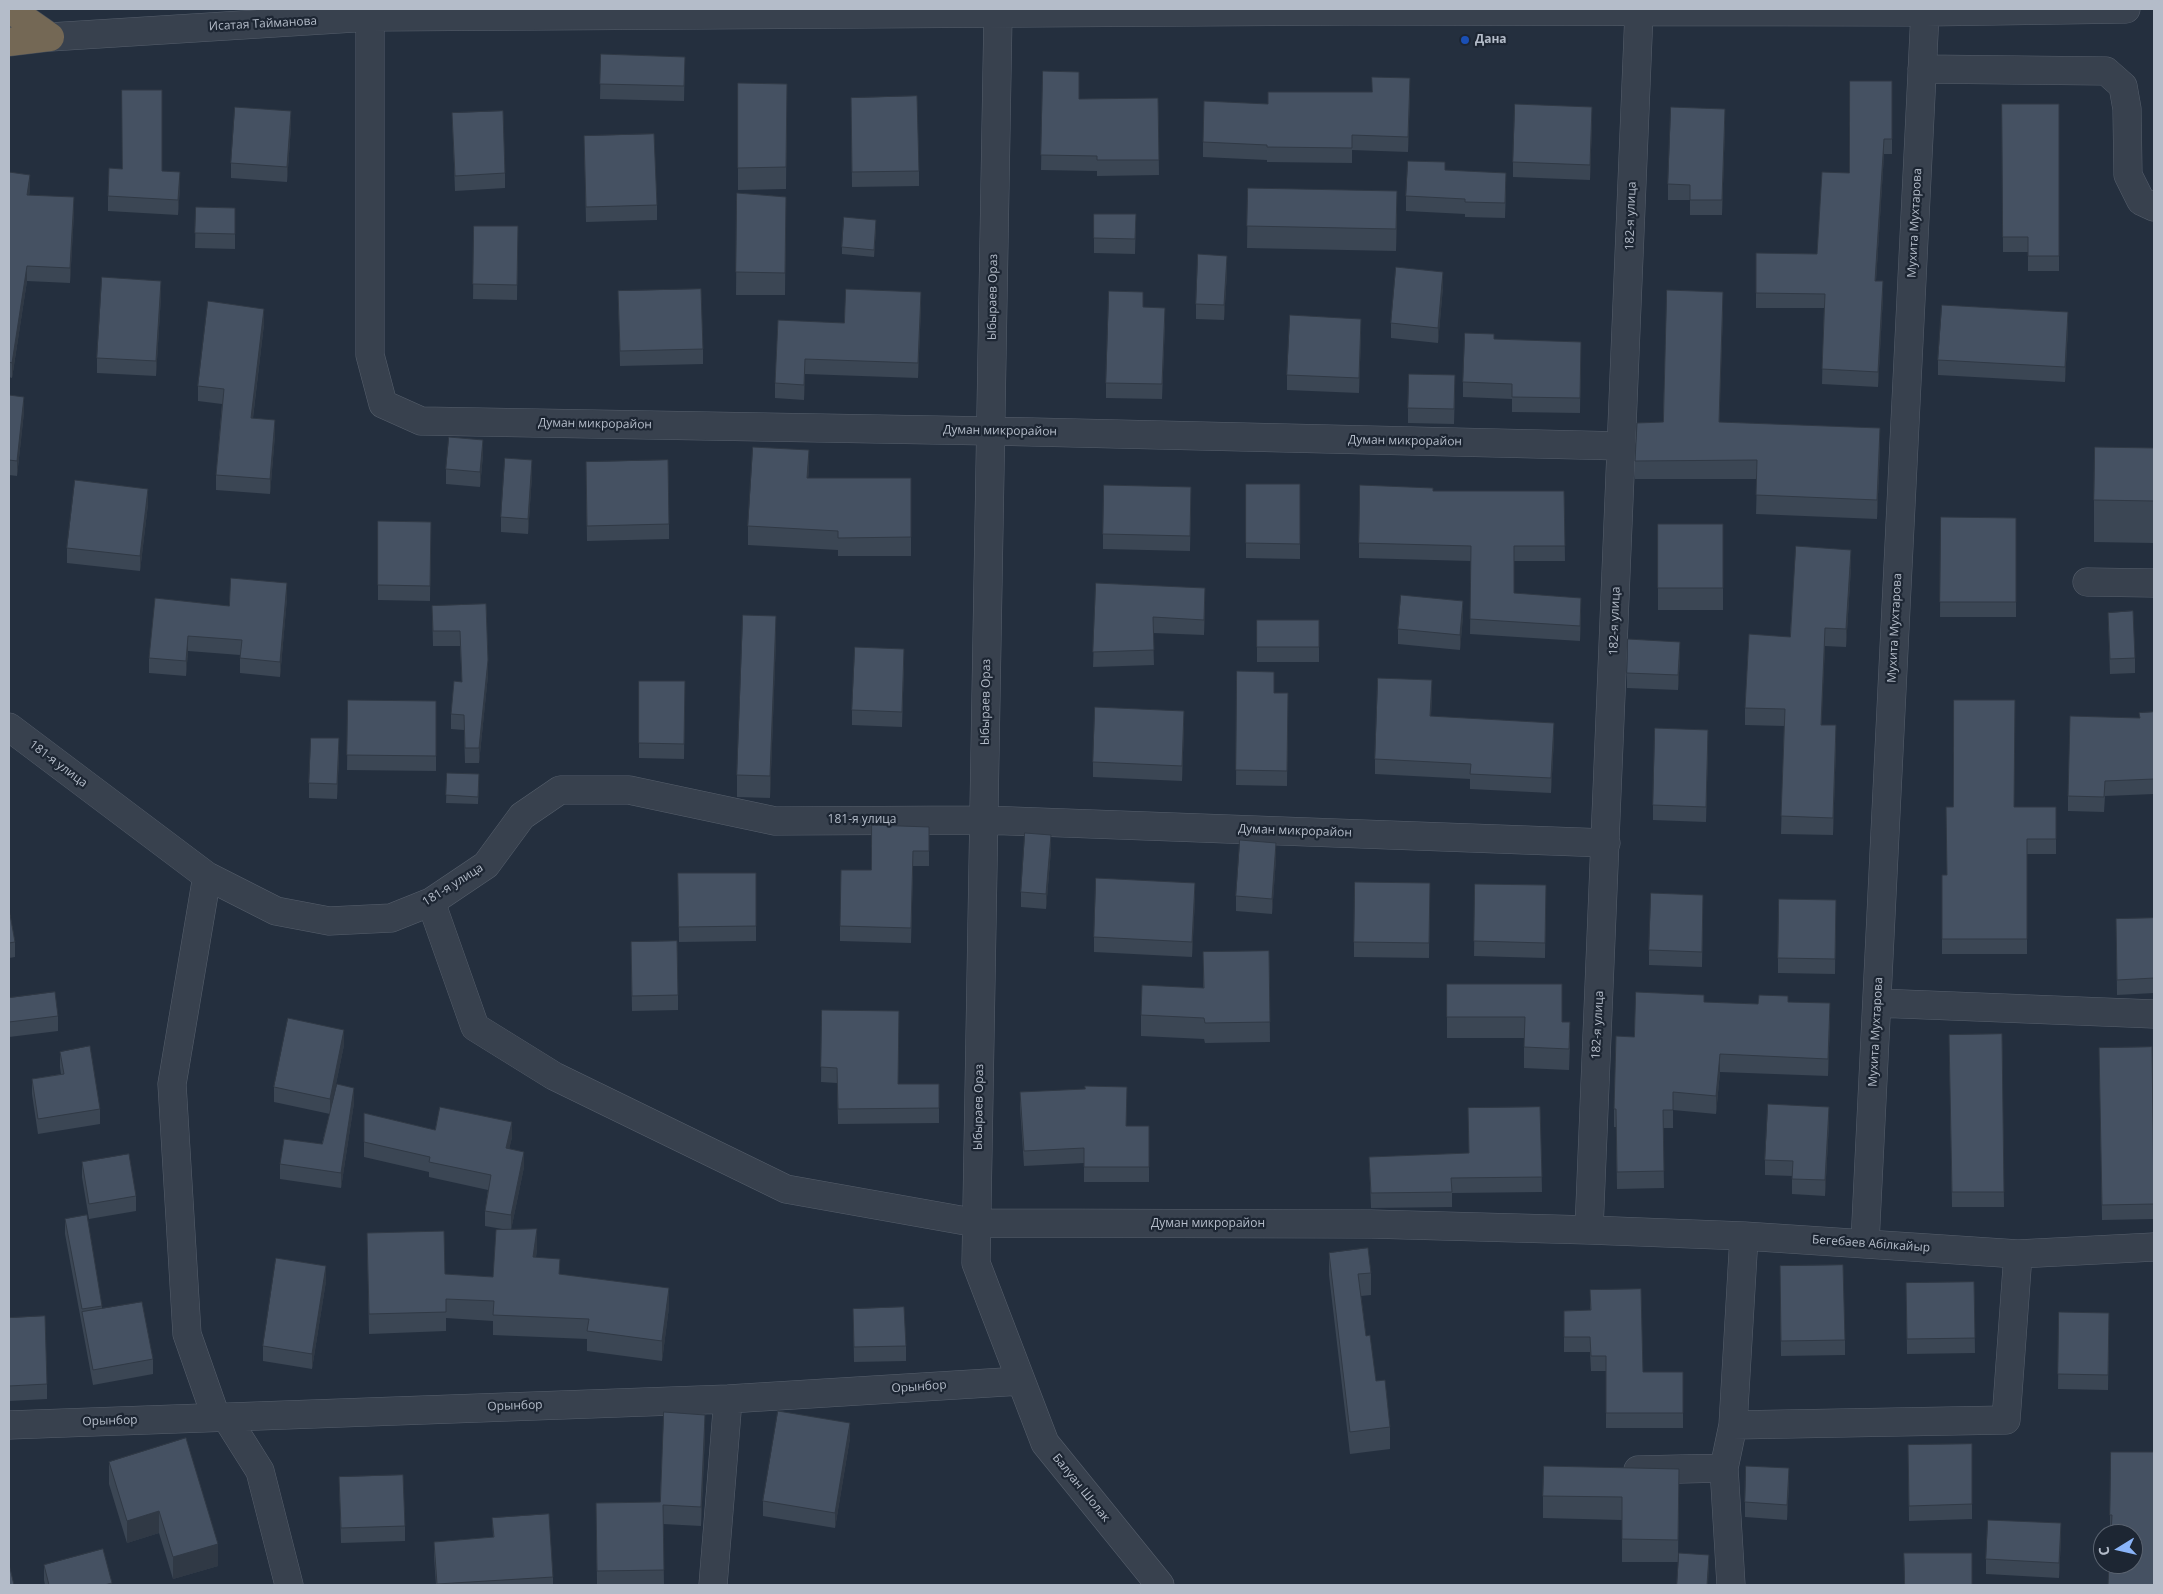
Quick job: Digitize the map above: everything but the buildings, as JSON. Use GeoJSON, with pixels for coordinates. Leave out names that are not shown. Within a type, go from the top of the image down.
{"type":"FeatureCollection","features":[{"type":"Feature","properties":{"kind":"highway"},"geometry":{"type":"LineString","coordinates":[[10,9],[50,37]]}},
{"type":"Feature","properties":{"kind":"highway"},"geometry":{"type":"LineString","coordinates":[[9,42],[50,37]]}},
{"type":"Feature","properties":{"kind":"street","name":"Исатая Тайманова"},"geometry":{"type":"LineString","coordinates":[[50,37],[370,18],[933,12],[998,15],[1351,10],[1925,12],[2126,9]]}},
{"type":"Feature","properties":{"kind":"street","name":"182-я улица"},"geometry":{"type":"LineString","coordinates":[[1589,1230],[1639,12]]}},
{"type":"Feature","properties":{"kind":"street","name":"Мухита Мухтарова"},"geometry":{"type":"LineString","coordinates":[[1866,1243],[1925,12]]}},
{"type":"Feature","properties":{"kind":"street","name":"Ыбыраев Ораз"},"geometry":{"type":"LineString","coordinates":[[998,15],[976,1262],[1021,1381]]}},
{"type":"Feature","properties":{"kind":"street","name":"Думан микрорайон"},"geometry":{"type":"LineString","coordinates":[[370,18],[370,356],[383,404],[421,421],[991,431],[1622,446]]}},
{"type":"Feature","properties":{"kind":"street"},"geometry":{"type":"LineString","coordinates":[[1922,69],[2106,72],[2123,86],[2127,109],[2128,175],[2141,202],[2154,207]]}},
{"type":"Feature","properties":{"kind":"street"},"geometry":{"type":"LineString","coordinates":[[2087,582],[2154,583]]}},
{"type":"Feature","properties":{"kind":"street","name":"181-я улица"},"geometry":{"type":"LineString","coordinates":[[9,727],[207,876],[276,910],[329,921],[391,918],[431,902],[486,865],[522,816],[560,790],[629,790],[776,821],[984,820]]}},
{"type":"Feature","properties":{"kind":"street","name":"Думан микрорайон"},"geometry":{"type":"LineString","coordinates":[[984,820],[1606,842]]}},
{"type":"Feature","properties":{"kind":"street"},"geometry":{"type":"LineString","coordinates":[[207,876],[172,1084],[187,1334],[221,1417],[260,1471],[289,1585]]}},
{"type":"Feature","properties":{"kind":"street","name":"Думан микрорайон"},"geometry":{"type":"LineString","coordinates":[[431,902],[475,1027],[554,1076],[786,1189],[976,1223],[1371,1224],[1589,1230]]}},
{"type":"Feature","properties":{"kind":"street"},"geometry":{"type":"LineString","coordinates":[[1877,1003],[2154,1014]]}},
{"type":"Feature","properties":{"kind":"street","name":"Бегебаев Абілкайыр"},"geometry":{"type":"LineString","coordinates":[[1589,1230],[1744,1236],[2018,1254],[2154,1247]]}},
{"type":"Feature","properties":{"kind":"street"},"geometry":{"type":"LineString","coordinates":[[1730,1585],[1724,1468],[1733,1425],[1744,1236]]}},
{"type":"Feature","properties":{"kind":"street"},"geometry":{"type":"LineString","coordinates":[[1733,1425],[2006,1420],[2018,1254]]}},
{"type":"Feature","properties":{"kind":"street","name":"Орынбор"},"geometry":{"type":"LineString","coordinates":[[9,1425],[728,1399],[1021,1381]]}},
{"type":"Feature","properties":{"kind":"street","name":"Балуан Шолак"},"geometry":{"type":"LineString","coordinates":[[1021,1381],[1045,1443],[1160,1585]]}},
{"type":"Feature","properties":{"kind":"street"},"geometry":{"type":"LineString","coordinates":[[712,1585],[728,1399]]}},
{"type":"Feature","properties":{"kind":"street"},"geometry":{"type":"LineString","coordinates":[[1609,1471],[1724,1468]]}},
{"type":"Feature","properties":{"kind":"place","name":"Дана"},"geometry":{"type":"Point","coordinates":[1465,40]}}]}
